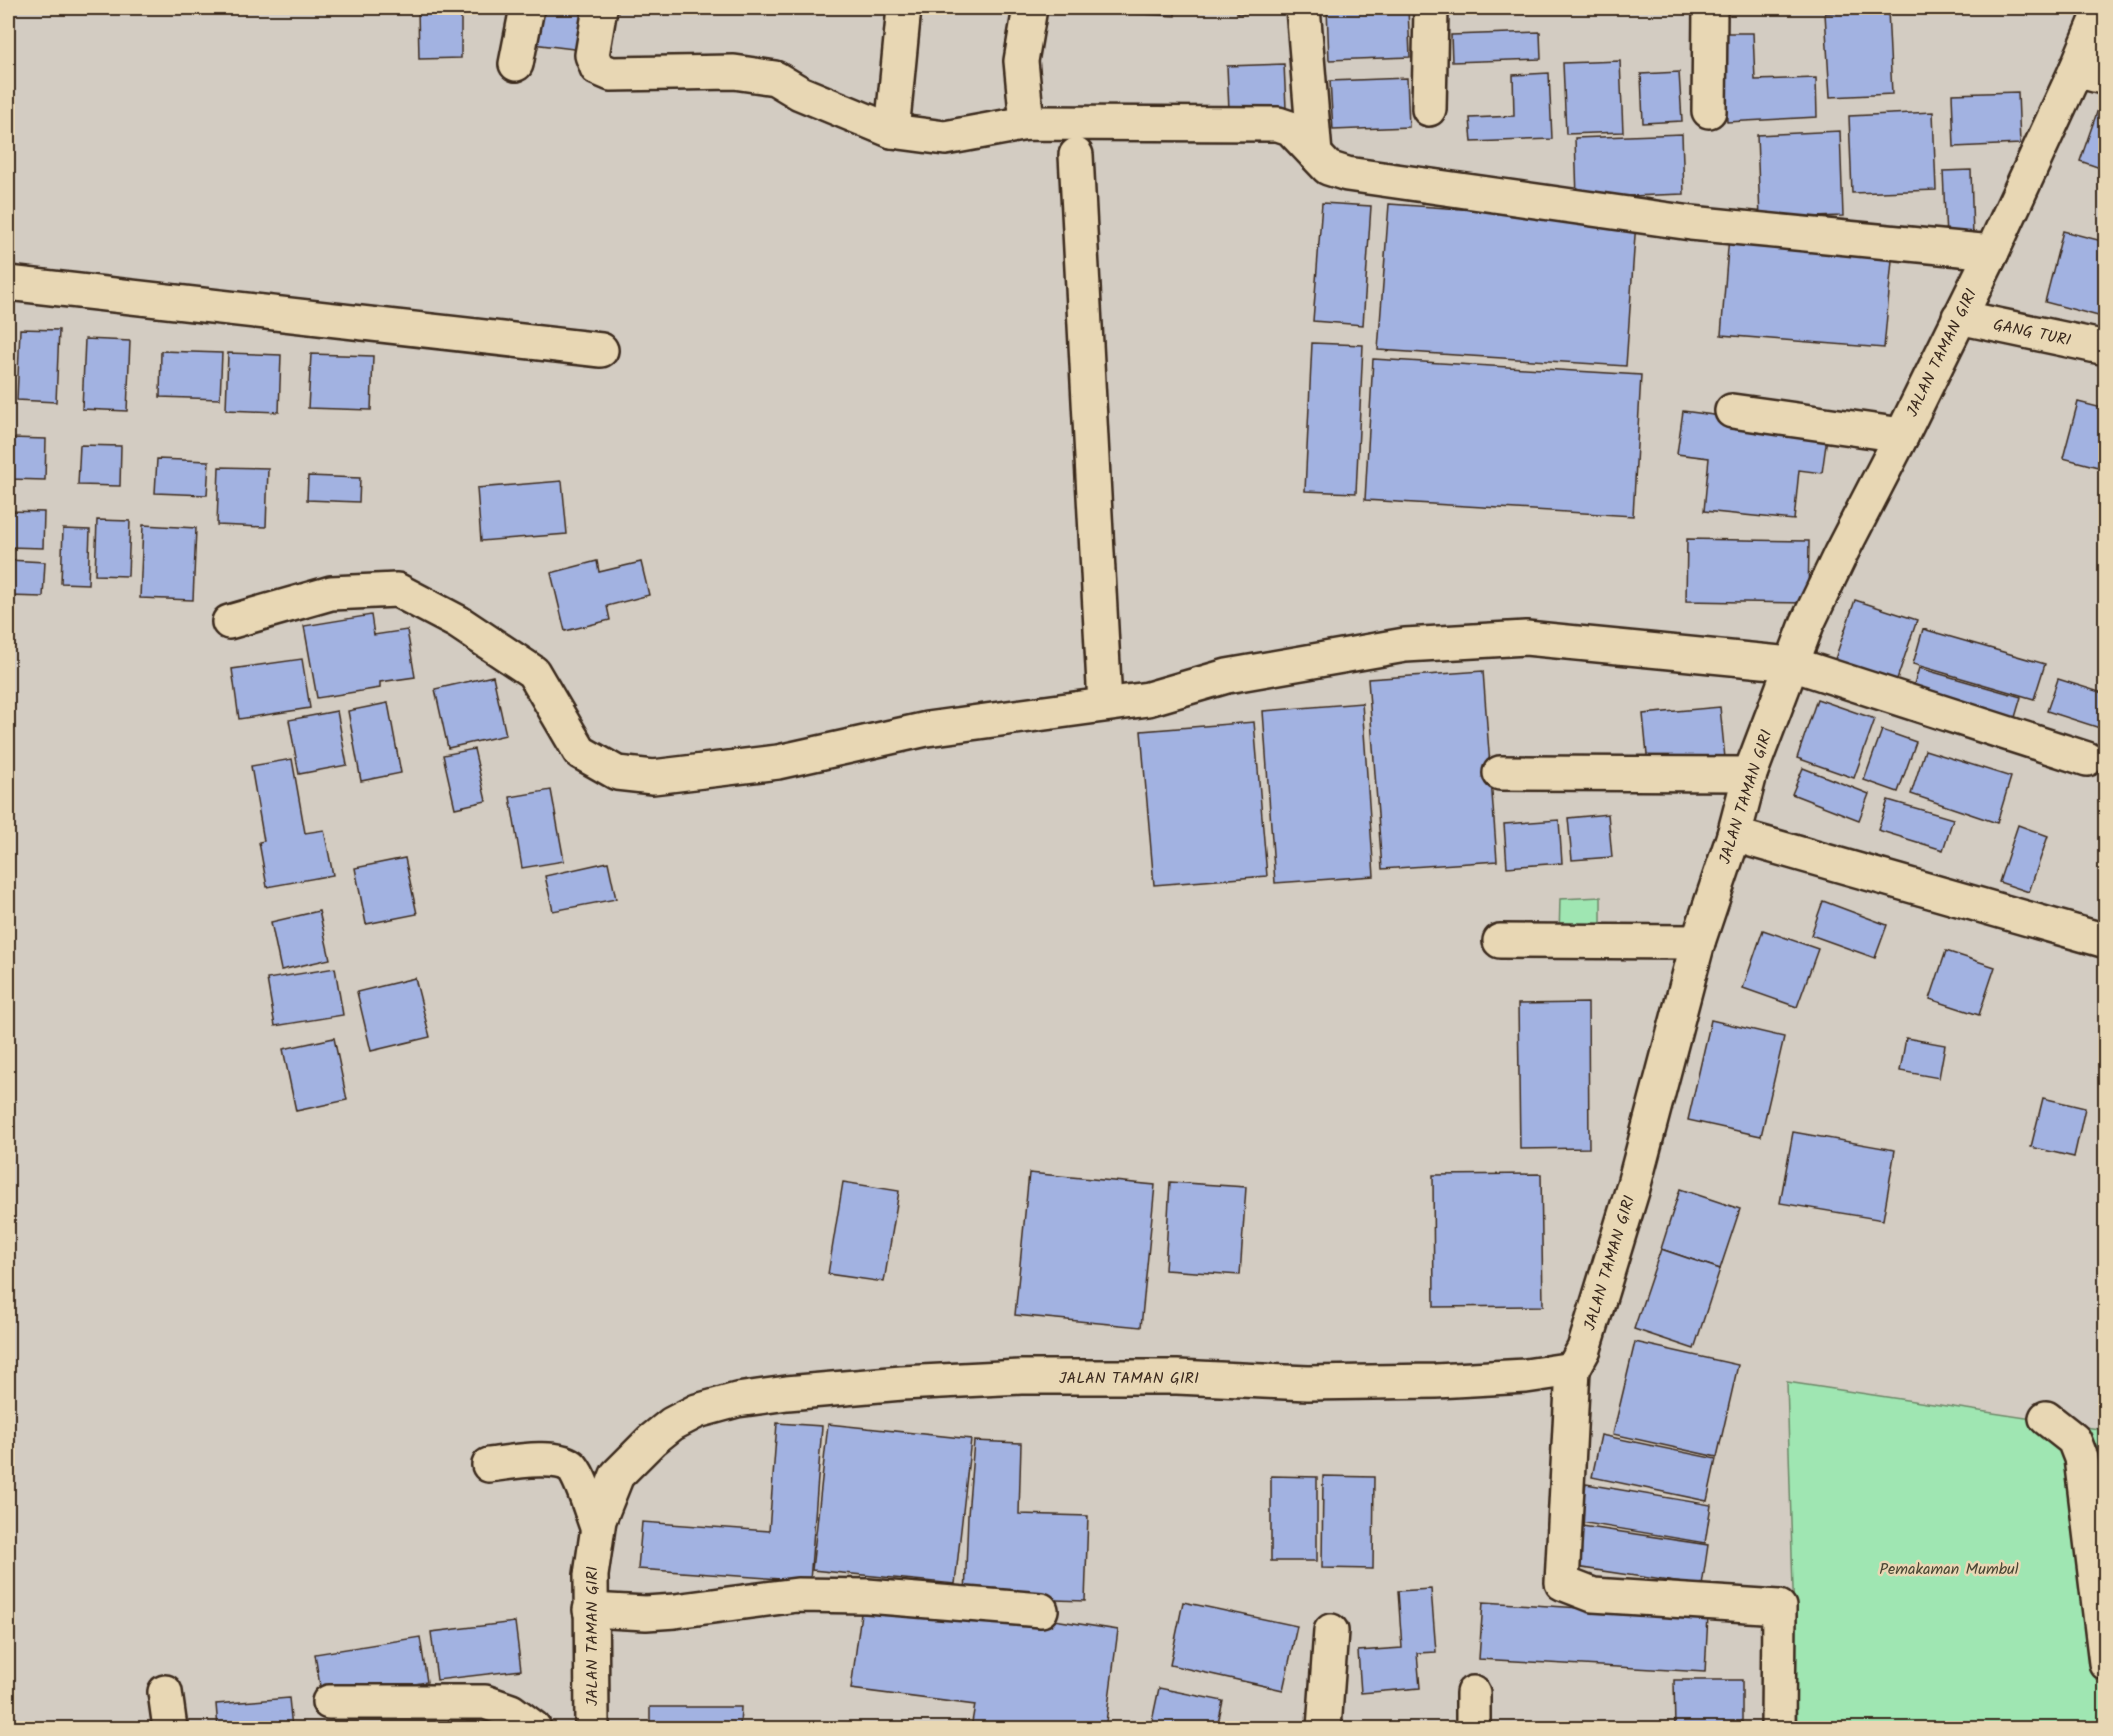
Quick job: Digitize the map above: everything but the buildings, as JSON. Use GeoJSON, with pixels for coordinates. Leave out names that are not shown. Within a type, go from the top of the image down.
{"type":"FeatureCollection","features":[{"type":"Feature","properties":{"kind":"street"},"geometry":{"type":"LineString","coordinates":[[516,64],[527,8]]}},
{"type":"Feature","properties":{"kind":"street"},"geometry":{"type":"LineString","coordinates":[[600,8],[592,55],[597,68],[610,74],[734,72],[775,78],[800,93],[892,131],[945,138],[1027,123],[1278,124],[1290,128],[1328,168],[1347,174],[1691,223],[1992,252]]}},
{"type":"Feature","properties":{"kind":"street"},"geometry":{"type":"LineString","coordinates":[[892,131],[904,8]]}},
{"type":"Feature","properties":{"kind":"street"},"geometry":{"type":"LineString","coordinates":[[1027,123],[1021,61],[1030,8]]}},
{"type":"Feature","properties":{"kind":"street"},"geometry":{"type":"LineString","coordinates":[[1303,8],[1315,154]]}},
{"type":"Feature","properties":{"kind":"street"},"geometry":{"type":"LineString","coordinates":[[1429,109],[1431,8]]}},
{"type":"Feature","properties":{"kind":"street"},"geometry":{"type":"LineString","coordinates":[[1709,111],[1710,8]]}},
{"type":"Feature","properties":{"kind":"street","name":"JALAN TAMAN GIRI"},"geometry":{"type":"LineString","coordinates":[[592,1728],[590,1610],[591,1575],[597,1527],[617,1475],[652,1440],[672,1424],[697,1412],[737,1400],[786,1393],[902,1383],[1022,1377],[1177,1377],[1308,1383],[1436,1381],[1526,1376],[1573,1369],[1584,1349],[1633,1188],[1698,942],[1734,835],[1750,774],[1792,664],[1841,553],[1959,317],[1992,252],[2091,74],[2102,8]]}},
{"type":"Feature","properties":{"kind":"street"},"geometry":{"type":"LineString","coordinates":[[1076,156],[1105,704]]}},
{"type":"Feature","properties":{"kind":"street"},"geometry":{"type":"LineString","coordinates":[[8,283],[601,350]]}},
{"type":"Feature","properties":{"kind":"street","name":"GANG TURI"},"geometry":{"type":"LineString","coordinates":[[1959,317],[2106,348]]}},
{"type":"Feature","properties":{"kind":"street"},"geometry":{"type":"LineString","coordinates":[[1731,411],[1902,435]]}},
{"type":"Feature","properties":{"kind":"street"},"geometry":{"type":"LineString","coordinates":[[229,622],[331,593],[397,590],[458,622],[533,672],[580,752],[617,773],[653,777],[778,762],[927,729],[1148,699],[1227,676],[1405,645],[1526,638],[1792,664],[2087,759]]}},
{"type":"Feature","properties":{"kind":"street"},"geometry":{"type":"LineString","coordinates":[[1500,773],[1750,774]]}},
{"type":"Feature","properties":{"kind":"street"},"geometry":{"type":"LineString","coordinates":[[1734,835],[2106,941]]}},
{"type":"Feature","properties":{"kind":"street"},"geometry":{"type":"LineString","coordinates":[[1500,941],[1698,942]]}},
{"type":"Feature","properties":{"kind":"street"},"geometry":{"type":"LineString","coordinates":[[1573,1369],[1562,1583],[1593,1595],[1779,1607],[1778,1728]]}},
{"type":"Feature","properties":{"kind":"street"},"geometry":{"type":"LineString","coordinates":[[2046,1418],[2074,1440],[2081,1458],[2106,1663]]}},
{"type":"Feature","properties":{"kind":"street"},"geometry":{"type":"LineString","coordinates":[[489,1465],[541,1460],[565,1462],[571,1466],[585,1492],[597,1527]]}},
{"type":"Feature","properties":{"kind":"street"},"geometry":{"type":"LineString","coordinates":[[590,1610],[646,1613],[675,1611],[797,1595],[867,1596],[1041,1610]]}},
{"type":"Feature","properties":{"kind":"street"},"geometry":{"type":"LineString","coordinates":[[1324,1728],[1331,1631]]}},
{"type":"Feature","properties":{"kind":"street"},"geometry":{"type":"LineString","coordinates":[[165,1692],[170,1728]]}},
{"type":"Feature","properties":{"kind":"street"},"geometry":{"type":"LineString","coordinates":[[1473,1693],[1473,1728]]}},
{"type":"Feature","properties":{"kind":"street"},"geometry":{"type":"LineString","coordinates":[[329,1702],[485,1702],[511,1711],[534,1728]]}},
{"type":"Feature","properties":{"kind":"green space"},"geometry":{"type":"Polygon","coordinates":[[[1601,897],[1601,935],[1559,936],[1560,899],[1601,897]]]}},
{"type":"Feature","properties":{"kind":"green space","name":"Pemakaman Mumbul"},"geometry":{"type":"Polygon","coordinates":[[[1787,1382],[2105,1430],[2105,1728],[1797,1728],[1787,1382]]]}}]}
